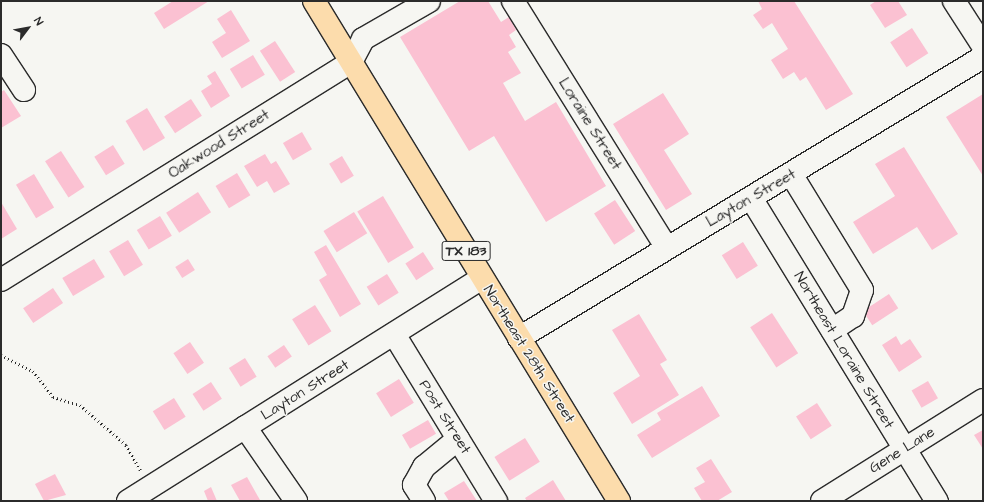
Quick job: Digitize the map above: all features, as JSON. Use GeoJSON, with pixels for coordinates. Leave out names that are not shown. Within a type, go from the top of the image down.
{"type":"FeatureCollection","features":[{"type":"Feature","properties":{"kind":"main road","name":"Northeast 28th Street"},"geometry":{"type":"LineString","coordinates":[[314,1],[619,501]]}},
{"type":"Feature","properties":{"kind":"street"},"geometry":{"type":"LineString","coordinates":[[351,62],[363,39],[429,1]]}},
{"type":"Feature","properties":{"kind":"street","name":"Loraine Street"},"geometry":{"type":"LineString","coordinates":[[513,1],[666,247]]}},
{"type":"Feature","properties":{"kind":"street"},"geometry":{"type":"LineString","coordinates":[[954,1],[983,46]]}},
{"type":"Feature","properties":{"kind":"street"},"geometry":{"type":"LineString","coordinates":[[1,55],[24,90]]}},
{"type":"Feature","properties":{"kind":"street","name":"Layton Street"},"geometry":{"type":"LineString","coordinates":[[519,338],[666,247],[751,198],[983,57]]}},
{"type":"Feature","properties":{"kind":"street","name":"Oakwood Street"},"geometry":{"type":"LineString","coordinates":[[1,280],[351,62]]}},
{"type":"Feature","properties":{"kind":"street"},"geometry":{"type":"LineString","coordinates":[[791,174],[862,290],[853,316],[832,330]]}},
{"type":"Feature","properties":{"kind":"street","name":"Northeast Loraine Street"},"geometry":{"type":"LineString","coordinates":[[751,198],[903,448],[937,501]]}},
{"type":"Feature","properties":{"kind":"street","name":"Layton Street"},"geometry":{"type":"LineString","coordinates":[[128,501],[482,278]]}},
{"type":"Feature","properties":{"kind":"street","name":"Post Street"},"geometry":{"type":"LineString","coordinates":[[394,334],[496,501]]}},
{"type":"Feature","properties":{"kind":"street","name":"Gene Lane"},"geometry":{"type":"LineString","coordinates":[[822,501],[903,448],[983,400]]}},
{"type":"Feature","properties":{"kind":"street"},"geometry":{"type":"LineString","coordinates":[[245,427],[296,501]]}},
{"type":"Feature","properties":{"kind":"street"},"geometry":{"type":"LineString","coordinates":[[424,501],[414,485],[424,468],[458,439]]}},
{"type":"Feature","properties":{"kind":"path"},"geometry":{"type":"LineString","coordinates":[[1,355],[33,371],[53,397],[80,405],[126,445],[151,486]]}},
{"type":"Feature","properties":{"kind":"building"},"geometry":{"type":"Polygon","coordinates":[[[173,1],[209,1],[164,29],[154,13],[173,1]]]}},
{"type":"Feature","properties":{"kind":"building"},"geometry":{"type":"Polygon","coordinates":[[[460,1],[488,1],[501,22],[509,17],[516,30],[509,35],[516,47],[508,52],[521,73],[503,83],[525,121],[556,102],[606,186],[546,222],[494,136],[469,151],[400,37],[460,1]]]}},
{"type":"Feature","properties":{"kind":"building"},"geometry":{"type":"Polygon","coordinates":[[[758,1],[794,1],[853,94],[826,110],[806,77],[800,81],[794,72],[783,79],[771,60],[788,49],[772,23],[763,29],[753,15],[762,9],[758,1]]]}},
{"type":"Feature","properties":{"kind":"building"},"geometry":{"type":"Polygon","coordinates":[[[876,1],[898,1],[907,15],[885,28],[870,5],[876,1]]]}},
{"type":"Feature","properties":{"kind":"building"},"geometry":{"type":"Polygon","coordinates":[[[231,10],[250,41],[222,58],[212,42],[226,33],[217,19],[231,10]]]}},
{"type":"Feature","properties":{"kind":"building"},"geometry":{"type":"Polygon","coordinates":[[[912,28],[928,53],[907,67],[890,42],[912,28]]]}},
{"type":"Feature","properties":{"kind":"building"},"geometry":{"type":"Polygon","coordinates":[[[275,41],[295,72],[280,82],[260,51],[275,41]]]}},
{"type":"Feature","properties":{"kind":"building"},"geometry":{"type":"Polygon","coordinates":[[[253,55],[265,75],[242,89],[230,69],[253,55]]]}},
{"type":"Feature","properties":{"kind":"building"},"geometry":{"type":"Polygon","coordinates":[[[215,71],[230,96],[211,108],[201,91],[212,84],[207,76],[215,71]]]}},
{"type":"Feature","properties":{"kind":"building"},"geometry":{"type":"Polygon","coordinates":[[[4,90],[21,116],[1,128],[1,92],[4,90]]]}},
{"type":"Feature","properties":{"kind":"building"},"geometry":{"type":"Polygon","coordinates":[[[663,93],[689,134],[664,150],[692,194],[666,210],[613,124],[663,93]]]}},
{"type":"Feature","properties":{"kind":"building"},"geometry":{"type":"Polygon","coordinates":[[[983,94],[983,176],[946,117],[983,94]]]}},
{"type":"Feature","properties":{"kind":"building"},"geometry":{"type":"Polygon","coordinates":[[[191,99],[202,116],[175,133],[164,116],[191,99]]]}},
{"type":"Feature","properties":{"kind":"building"},"geometry":{"type":"Polygon","coordinates":[[[147,108],[165,138],[144,151],[126,121],[147,108]]]}},
{"type":"Feature","properties":{"kind":"building"},"geometry":{"type":"Polygon","coordinates":[[[302,132],[312,149],[293,160],[283,143],[302,132]]]}},
{"type":"Feature","properties":{"kind":"building"},"geometry":{"type":"Polygon","coordinates":[[[113,145],[125,164],[106,175],[94,157],[113,145]]]}},
{"type":"Feature","properties":{"kind":"building"},"geometry":{"type":"Polygon","coordinates":[[[904,147],[958,234],[932,250],[917,227],[873,254],[853,222],[895,196],[875,164],[904,147]]]}},
{"type":"Feature","properties":{"kind":"building"},"geometry":{"type":"Polygon","coordinates":[[[61,151],[84,187],[68,197],[45,161],[61,151]]]}},
{"type":"Feature","properties":{"kind":"building"},"geometry":{"type":"Polygon","coordinates":[[[265,154],[271,164],[276,161],[290,184],[274,193],[267,181],[257,187],[244,166],[265,154]]]}},
{"type":"Feature","properties":{"kind":"building"},"geometry":{"type":"Polygon","coordinates":[[[342,156],[354,176],[341,183],[329,164],[342,156]]]}},
{"type":"Feature","properties":{"kind":"building"},"geometry":{"type":"Polygon","coordinates":[[[237,173],[250,195],[229,208],[216,186],[237,173]]]}},
{"type":"Feature","properties":{"kind":"building"},"geometry":{"type":"Polygon","coordinates":[[[34,174],[54,207],[36,218],[16,185],[34,174]]]}},
{"type":"Feature","properties":{"kind":"building"},"geometry":{"type":"Polygon","coordinates":[[[198,192],[211,212],[179,233],[166,213],[198,192]]]}},
{"type":"Feature","properties":{"kind":"building"},"geometry":{"type":"Polygon","coordinates":[[[383,196],[414,247],[388,263],[357,211],[383,196]]]}},
{"type":"Feature","properties":{"kind":"building"},"geometry":{"type":"Polygon","coordinates":[[[615,200],[635,231],[614,245],[594,214],[615,200]]]}},
{"type":"Feature","properties":{"kind":"building"},"geometry":{"type":"Polygon","coordinates":[[[1,202],[17,229],[1,239],[1,202]]]}},
{"type":"Feature","properties":{"kind":"building"},"geometry":{"type":"Polygon","coordinates":[[[354,212],[367,233],[337,252],[323,231],[354,212]]]}},
{"type":"Feature","properties":{"kind":"building"},"geometry":{"type":"Polygon","coordinates":[[[160,216],[172,236],[149,250],[137,230],[160,216]]]}},
{"type":"Feature","properties":{"kind":"building"},"geometry":{"type":"Polygon","coordinates":[[[128,240],[143,265],[124,276],[109,251],[128,240]]]}},
{"type":"Feature","properties":{"kind":"building"},"geometry":{"type":"Polygon","coordinates":[[[743,242],[758,266],[737,279],[722,255],[743,242]]]}},
{"type":"Feature","properties":{"kind":"building"},"geometry":{"type":"Polygon","coordinates":[[[326,245],[361,304],[340,317],[319,280],[327,275],[314,252],[326,245]]]}},
{"type":"Feature","properties":{"kind":"building"},"geometry":{"type":"Polygon","coordinates":[[[423,252],[434,269],[416,280],[405,263],[423,252]]]}},
{"type":"Feature","properties":{"kind":"building"},"geometry":{"type":"Polygon","coordinates":[[[94,259],[105,277],[73,296],[62,278],[94,259]]]}},
{"type":"Feature","properties":{"kind":"building"},"geometry":{"type":"Polygon","coordinates":[[[188,259],[195,270],[182,278],[175,267],[188,259]]]}},
{"type":"Feature","properties":{"kind":"building"},"geometry":{"type":"Polygon","coordinates":[[[387,274],[399,293],[378,305],[367,287],[387,274]]]}},
{"type":"Feature","properties":{"kind":"building"},"geometry":{"type":"Polygon","coordinates":[[[53,288],[63,303],[33,323],[23,308],[53,288]]]}},
{"type":"Feature","properties":{"kind":"building"},"geometry":{"type":"Polygon","coordinates":[[[889,294],[898,308],[872,325],[863,311],[889,294]]]}},
{"type":"Feature","properties":{"kind":"building"},"geometry":{"type":"Polygon","coordinates":[[[315,305],[331,331],[309,346],[292,319],[315,305]]]}},
{"type":"Feature","properties":{"kind":"building"},"geometry":{"type":"Polygon","coordinates":[[[772,313],[798,353],[776,367],[750,327],[772,313]]]}},
{"type":"Feature","properties":{"kind":"building"},"geometry":{"type":"Polygon","coordinates":[[[639,314],[667,360],[660,364],[679,395],[632,424],[613,393],[640,376],[612,330],[639,314]]]}},
{"type":"Feature","properties":{"kind":"building"},"geometry":{"type":"Polygon","coordinates":[[[896,336],[901,345],[910,339],[922,357],[899,372],[882,345],[896,336]]]}},
{"type":"Feature","properties":{"kind":"building"},"geometry":{"type":"Polygon","coordinates":[[[190,342],[204,363],[187,374],[173,353],[190,342]]]}},
{"type":"Feature","properties":{"kind":"building"},"geometry":{"type":"Polygon","coordinates":[[[284,345],[292,357],[275,368],[267,356],[284,345]]]}},
{"type":"Feature","properties":{"kind":"building"},"geometry":{"type":"Polygon","coordinates":[[[245,358],[257,377],[241,387],[229,368],[245,358]]]}},
{"type":"Feature","properties":{"kind":"building"},"geometry":{"type":"Polygon","coordinates":[[[399,379],[414,403],[391,417],[376,393],[399,379]]]}},
{"type":"Feature","properties":{"kind":"building"},"geometry":{"type":"Polygon","coordinates":[[[928,381],[938,398],[922,408],[912,390],[928,381]]]}},
{"type":"Feature","properties":{"kind":"building"},"geometry":{"type":"Polygon","coordinates":[[[211,382],[222,399],[203,411],[193,394],[211,382]]]}},
{"type":"Feature","properties":{"kind":"building"},"geometry":{"type":"Polygon","coordinates":[[[702,386],[720,416],[652,458],[637,435],[661,420],[657,413],[702,386]]]}},
{"type":"Feature","properties":{"kind":"building"},"geometry":{"type":"Polygon","coordinates":[[[174,398],[186,417],[164,430],[153,411],[174,398]]]}},
{"type":"Feature","properties":{"kind":"building"},"geometry":{"type":"Polygon","coordinates":[[[817,403],[832,426],[811,439],[796,417],[817,403]]]}},
{"type":"Feature","properties":{"kind":"building"},"geometry":{"type":"Polygon","coordinates":[[[428,420],[436,434],[410,449],[402,435],[428,420]]]}},
{"type":"Feature","properties":{"kind":"building"},"geometry":{"type":"Polygon","coordinates":[[[983,430],[983,449],[974,435],[983,430]]]}},
{"type":"Feature","properties":{"kind":"building"},"geometry":{"type":"Polygon","coordinates":[[[525,438],[540,462],[509,481],[494,457],[525,438]]]}},
{"type":"Feature","properties":{"kind":"building"},"geometry":{"type":"Polygon","coordinates":[[[711,459],[732,492],[717,501],[702,501],[694,488],[705,482],[696,468],[711,459]]]}},
{"type":"Feature","properties":{"kind":"building"},"geometry":{"type":"Polygon","coordinates":[[[55,474],[66,495],[44,501],[35,484],[55,474]]]}},
{"type":"Feature","properties":{"kind":"building"},"geometry":{"type":"Polygon","coordinates":[[[247,477],[260,500],[259,501],[240,501],[231,485],[247,477]]]}},
{"type":"Feature","properties":{"kind":"building"},"geometry":{"type":"Polygon","coordinates":[[[553,480],[566,501],[527,501],[525,498],[553,480]]]}},
{"type":"Feature","properties":{"kind":"building"},"geometry":{"type":"Polygon","coordinates":[[[464,481],[477,501],[449,501],[444,493],[464,481]]]}},
{"type":"Feature","properties":{"kind":"building"},"geometry":{"type":"Polygon","coordinates":[[[211,487],[217,501],[208,501],[204,491],[211,487]]]}}]}
